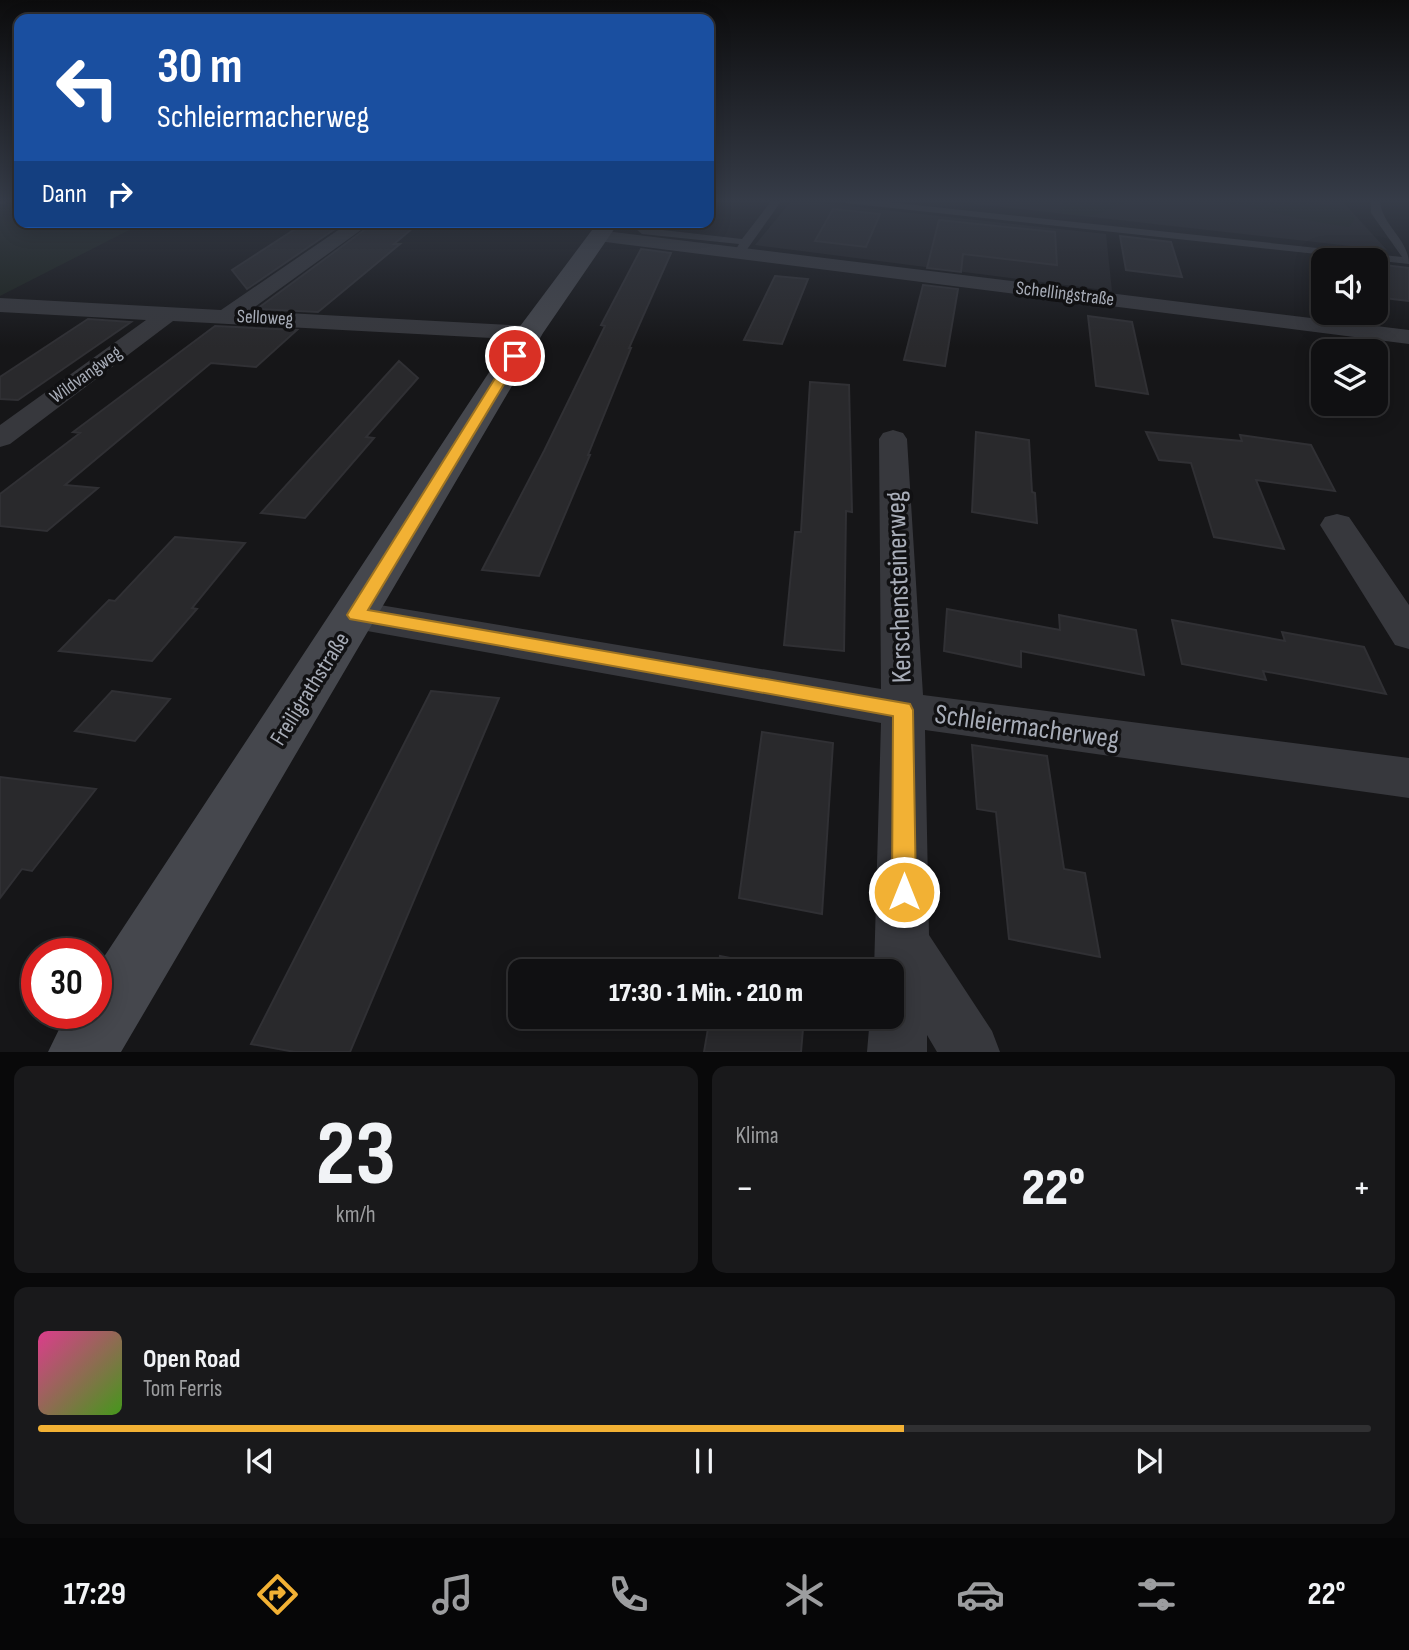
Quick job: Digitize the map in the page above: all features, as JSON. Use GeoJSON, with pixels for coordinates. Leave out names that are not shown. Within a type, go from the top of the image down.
{"type":"FeatureCollection","features":[{"type":"Feature","properties":{"kind":"street"},"geometry":{"type":"LineString","coordinates":[[227,316],[324,249]]}},
{"type":"Feature","properties":{"kind":"street","name":"Freiligrathstraße"},"geometry":{"type":"LineString","coordinates":[[82,1052],[530,333],[589,249]]}},
{"type":"Feature","properties":{"kind":"street","name":"Schellingstraße"},"geometry":{"type":"LineString","coordinates":[[750,249],[1409,337]]}},
{"type":"Feature","properties":{"kind":"street","name":"Selloweg"},"geometry":{"type":"LineString","coordinates":[[0,305],[530,333]]}},
{"type":"Feature","properties":{"kind":"street","name":"Wildvangweg"},"geometry":{"type":"LineString","coordinates":[[0,438],[171,313]]}},
{"type":"Feature","properties":{"kind":"street","name":"Kerschensteinerweg"},"geometry":{"type":"LineString","coordinates":[[893,439],[903,710],[904,945],[897,1052]]}},
{"type":"Feature","properties":{"kind":"street"},"geometry":{"type":"LineString","coordinates":[[1337,525],[1409,635]]}},
{"type":"Feature","properties":{"kind":"street","name":"Schleiermacherweg"},"geometry":{"type":"LineString","coordinates":[[356,615],[903,710],[1409,778]]}},
{"type":"Feature","properties":{"kind":"street"},"geometry":{"type":"LineString","coordinates":[[904,945],[971,1052]]}},
{"type":"Feature","properties":{"kind":"lane"},"geometry":{"type":"LineString","coordinates":[[1307,249],[1409,260]]}},
{"type":"Feature","properties":{"kind":"shaded area"},"geometry":{"type":"Polygon","coordinates":[[[0,249],[92,249],[0,296],[0,249]]]}},
{"type":"Feature","properties":{"kind":"shaded area"},"geometry":{"type":"Polygon","coordinates":[[[787,249],[1108,249],[1112,291],[787,249]]]}},
{"type":"Feature","properties":{"kind":"building"},"geometry":{"type":"Polygon","coordinates":[[[264,249],[305,249],[247,289],[232,270],[264,249]]]}},
{"type":"Feature","properties":{"kind":"building"},"geometry":{"type":"Polygon","coordinates":[[[338,249],[394,249],[318,312],[257,309],[338,249]]]}},
{"type":"Feature","properties":{"kind":"building"},"geometry":{"type":"Polygon","coordinates":[[[641,249],[671,253],[629,348],[590,455],[539,576],[482,570],[605,326],[601,325],[641,249]]]}},
{"type":"Feature","properties":{"kind":"building"},"geometry":{"type":"Polygon","coordinates":[[[932,249],[1056,249],[1057,265],[963,254],[961,272],[927,268],[932,249]]]}},
{"type":"Feature","properties":{"kind":"building"},"geometry":{"type":"Polygon","coordinates":[[[1122,249],[1173,249],[1182,277],[1126,270],[1122,249]]]}},
{"type":"Feature","properties":{"kind":"building"},"geometry":{"type":"Polygon","coordinates":[[[1388,265],[1409,268],[1409,301],[1388,298],[1388,265]]]}},
{"type":"Feature","properties":{"kind":"building"},"geometry":{"type":"Polygon","coordinates":[[[775,276],[808,279],[782,344],[744,340],[775,276]]]}},
{"type":"Feature","properties":{"kind":"building"},"geometry":{"type":"Polygon","coordinates":[[[923,285],[958,289],[945,366],[904,360],[923,285]]]}},
{"type":"Feature","properties":{"kind":"building"},"geometry":{"type":"Polygon","coordinates":[[[1088,316],[1132,322],[1148,394],[1096,386],[1088,316]]]}},
{"type":"Feature","properties":{"kind":"building"},"geometry":{"type":"Polygon","coordinates":[[[88,319],[131,322],[18,400],[0,399],[0,377],[88,319]]]}},
{"type":"Feature","properties":{"kind":"building"},"geometry":{"type":"Polygon","coordinates":[[[215,326],[297,330],[256,367],[211,363],[65,485],[98,488],[47,531],[0,526],[0,494],[80,433],[73,432],[215,326]]]}},
{"type":"Feature","properties":{"kind":"building"},"geometry":{"type":"Polygon","coordinates":[[[399,361],[418,378],[366,437],[374,438],[305,518],[261,513],[399,361]]]}},
{"type":"Feature","properties":{"kind":"building"},"geometry":{"type":"Polygon","coordinates":[[[810,382],[849,385],[852,512],[846,511],[844,651],[784,645],[795,532],[801,532],[810,382]]]}},
{"type":"Feature","properties":{"kind":"building"},"geometry":{"type":"Polygon","coordinates":[[[976,432],[1029,440],[1037,523],[972,512],[976,432]]]}},
{"type":"Feature","properties":{"kind":"building"},"geometry":{"type":"Polygon","coordinates":[[[1146,432],[1242,441],[1240,435],[1311,445],[1335,491],[1256,480],[1284,549],[1214,537],[1191,463],[1159,460],[1146,432]]]}},
{"type":"Feature","properties":{"kind":"building"},"geometry":{"type":"Polygon","coordinates":[[[175,537],[245,543],[192,608],[197,609],[152,661],[59,651],[109,600],[115,601],[175,537]]]}},
{"type":"Feature","properties":{"kind":"building"},"geometry":{"type":"Polygon","coordinates":[[[947,609],[1060,630],[1059,615],[1136,630],[1144,675],[1021,651],[1021,667],[944,651],[947,609]]]}},
{"type":"Feature","properties":{"kind":"building"},"geometry":{"type":"Polygon","coordinates":[[[1172,620],[1285,641],[1282,632],[1364,647],[1386,694],[1263,671],[1266,680],[1182,664],[1172,620]]]}},
{"type":"Feature","properties":{"kind":"building"},"geometry":{"type":"Polygon","coordinates":[[[112,691],[170,699],[135,741],[75,731],[112,691]]]}},
{"type":"Feature","properties":{"kind":"building"},"geometry":{"type":"Polygon","coordinates":[[[431,691],[499,698],[350,1052],[295,1052],[251,1044],[431,691]]]}},
{"type":"Feature","properties":{"kind":"building"},"geometry":{"type":"Polygon","coordinates":[[[762,732],[833,743],[822,914],[739,898],[762,732]]]}},
{"type":"Feature","properties":{"kind":"building"},"geometry":{"type":"Polygon","coordinates":[[[972,745],[1047,756],[1064,869],[1085,873],[1100,957],[1009,939],[996,812],[977,809],[972,745]]]}},
{"type":"Feature","properties":{"kind":"building"},"geometry":{"type":"Polygon","coordinates":[[[0,777],[96,789],[32,871],[22,869],[0,898],[0,777]]]}},
{"type":"Feature","properties":{"kind":"building"},"geometry":{"type":"Polygon","coordinates":[[[708,1029],[803,1029],[801,1052],[704,1052],[708,1029]]]}},
{"type":"Feature","properties":{"kind":"route"},"geometry":{"type":"LineString","coordinates":[[515,356],[356,615],[903,710],[904,892]]}}]}
